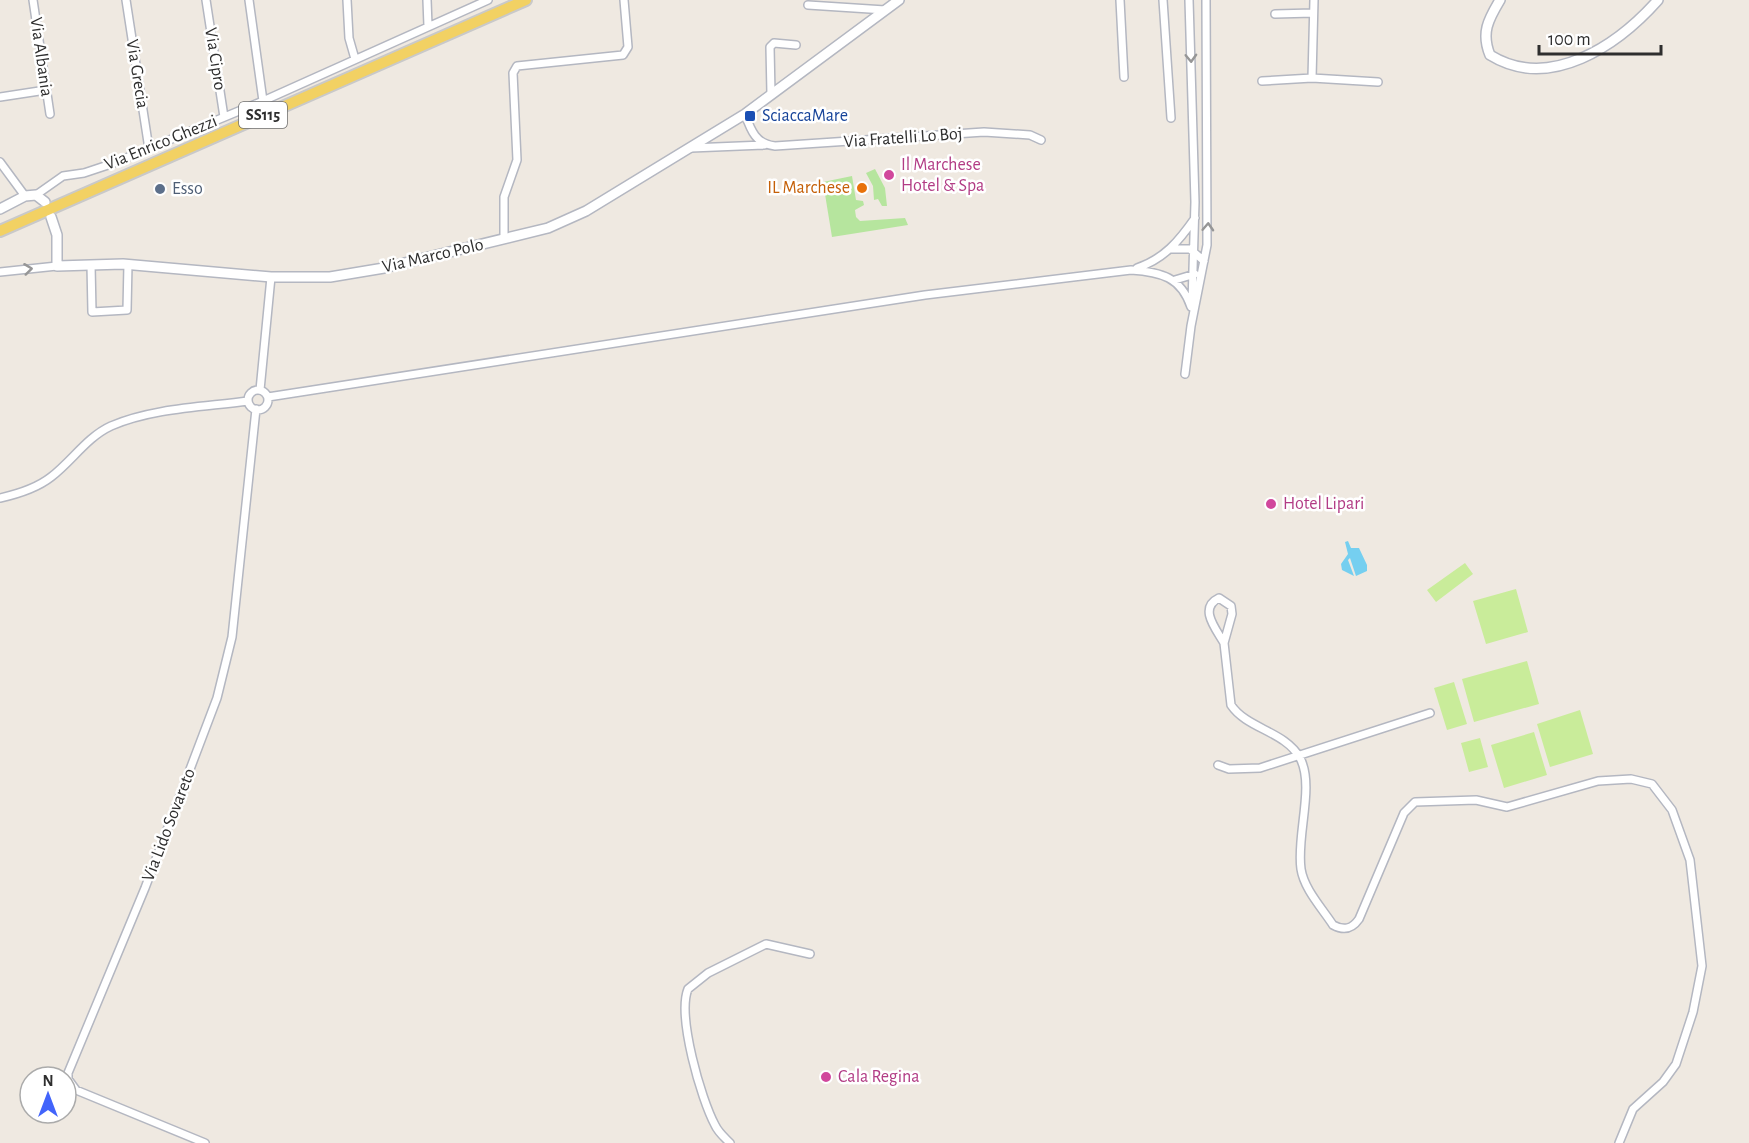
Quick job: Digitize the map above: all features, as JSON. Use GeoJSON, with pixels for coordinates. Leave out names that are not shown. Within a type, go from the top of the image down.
{"type":"FeatureCollection","features":[{"type":"Feature","properties":{"kind":"main road","name":"SS115"},"geometry":{"type":"LineString","coordinates":[[0,231],[526,0]]}},
{"type":"Feature","properties":{"kind":"street","name":"Via Albania"},"geometry":{"type":"LineString","coordinates":[[33,0],[50,114]]}},
{"type":"Feature","properties":{"kind":"street","name":"Via Grecia"},"geometry":{"type":"LineString","coordinates":[[126,0],[148,149]]}},
{"type":"Feature","properties":{"kind":"street","name":"Via Cipro"},"geometry":{"type":"LineString","coordinates":[[206,0],[224,117]]}},
{"type":"Feature","properties":{"kind":"street"},"geometry":{"type":"LineString","coordinates":[[249,0],[263,101]]}},
{"type":"Feature","properties":{"kind":"street"},"geometry":{"type":"LineString","coordinates":[[347,0],[347,19],[355,59]]}},
{"type":"Feature","properties":{"kind":"street"},"geometry":{"type":"LineString","coordinates":[[427,0],[428,26]]}},
{"type":"Feature","properties":{"kind":"street","name":"Via Enrico Ghezzi"},"geometry":{"type":"LineString","coordinates":[[0,209],[25,196],[36,195],[63,176],[84,173],[148,149],[263,101],[488,0]]}},
{"type":"Feature","properties":{"kind":"street"},"geometry":{"type":"LineString","coordinates":[[504,239],[504,197],[517,160],[513,73],[517,66],[623,55],[628,47],[624,0]]}},
{"type":"Feature","properties":{"kind":"street","name":"Via Marco Polo"},"geometry":{"type":"LineString","coordinates":[[0,272],[57,266],[128,264],[271,277],[330,277],[361,273],[504,239],[566,221],[745,114],[899,0]]}},
{"type":"Feature","properties":{"kind":"street"},"geometry":{"type":"LineString","coordinates":[[1120,0],[1124,77]]}},
{"type":"Feature","properties":{"kind":"street"},"geometry":{"type":"LineString","coordinates":[[1163,0],[1171,118]]}},
{"type":"Feature","properties":{"kind":"street"},"geometry":{"type":"LineString","coordinates":[[1189,0],[1195,202],[1191,326]]}},
{"type":"Feature","properties":{"kind":"street"},"geometry":{"type":"LineString","coordinates":[[1185,374],[1191,326],[1203,265],[1209,200],[1206,0]]}},
{"type":"Feature","properties":{"kind":"street"},"geometry":{"type":"LineString","coordinates":[[1312,78],[1314,0]]}},
{"type":"Feature","properties":{"kind":"street"},"geometry":{"type":"LineString","coordinates":[[1500,0],[1487,22],[1485,43],[1490,55],[1516,68],[1548,67],[1572,62],[1600,51],[1622,35],[1658,0]]}},
{"type":"Feature","properties":{"kind":"street"},"geometry":{"type":"LineString","coordinates":[[808,5],[885,10]]}},
{"type":"Feature","properties":{"kind":"street"},"geometry":{"type":"LineString","coordinates":[[1275,14],[1313,13]]}},
{"type":"Feature","properties":{"kind":"street"},"geometry":{"type":"LineString","coordinates":[[771,94],[770,47],[774,43],[796,45]]}},
{"type":"Feature","properties":{"kind":"street"},"geometry":{"type":"LineString","coordinates":[[1262,81],[1312,78],[1378,82]]}},
{"type":"Feature","properties":{"kind":"street"},"geometry":{"type":"LineString","coordinates":[[0,97],[46,90]]}},
{"type":"Feature","properties":{"kind":"street"},"geometry":{"type":"LineString","coordinates":[[745,114],[755,137],[764,145]]}},
{"type":"Feature","properties":{"kind":"street","name":"Via Fratelli Lo Boj"},"geometry":{"type":"LineString","coordinates":[[691,148],[790,146],[984,132],[1030,135],[1041,140]]}},
{"type":"Feature","properties":{"kind":"street"},"geometry":{"type":"LineString","coordinates":[[0,162],[25,196]]}},
{"type":"Feature","properties":{"kind":"street"},"geometry":{"type":"LineString","coordinates":[[36,195],[45,202]]}},
{"type":"Feature","properties":{"kind":"street"},"geometry":{"type":"LineString","coordinates":[[51,217],[57,236],[57,266]]}},
{"type":"Feature","properties":{"kind":"street"},"geometry":{"type":"LineString","coordinates":[[1131,270],[1154,261],[1172,249],[1195,218]]}},
{"type":"Feature","properties":{"kind":"street"},"geometry":{"type":"LineString","coordinates":[[1172,249],[1194,252],[1203,265]]}},
{"type":"Feature","properties":{"kind":"street"},"geometry":{"type":"LineString","coordinates":[[91,265],[92,312],[127,310],[128,264]]}},
{"type":"Feature","properties":{"kind":"street"},"geometry":{"type":"LineString","coordinates":[[1175,280],[1192,276],[1203,265]]}},
{"type":"Feature","properties":{"kind":"street"},"geometry":{"type":"LineString","coordinates":[[267,398],[925,296],[1131,270],[1154,271],[1175,280],[1191,307]]}},
{"type":"Feature","properties":{"kind":"street"},"geometry":{"type":"LineString","coordinates":[[267,398],[260,390],[271,277]]}},
{"type":"Feature","properties":{"kind":"street"},"geometry":{"type":"LineString","coordinates":[[248,401],[251,392],[260,390]]}},
{"type":"Feature","properties":{"kind":"street"},"geometry":{"type":"LineString","coordinates":[[248,401],[256,409],[265,406],[267,398]]}},
{"type":"Feature","properties":{"kind":"street"},"geometry":{"type":"LineString","coordinates":[[0,498],[29,490],[51,478],[93,437],[110,427],[136,418],[248,401]]}},
{"type":"Feature","properties":{"kind":"street","name":"Via Lido Sovareto"},"geometry":{"type":"LineString","coordinates":[[205,1143],[76,1090],[68,1080],[68,1073],[145,888],[217,698],[232,637],[256,409]]}},
{"type":"Feature","properties":{"kind":"street"},"geometry":{"type":"LineString","coordinates":[[1224,643],[1210,618],[1208,609],[1212,602],[1219,598],[1232,606],[1224,643],[1231,705],[1244,717],[1289,745],[1299,756],[1305,779],[1301,868],[1308,888],[1333,925],[1339,928],[1351,927],[1359,919],[1404,813],[1415,802],[1476,800],[1507,807],[1615,779],[1644,781],[1661,793],[1684,838],[1690,860],[1702,966],[1693,1012],[1676,1064],[1663,1082],[1633,1109],[1619,1143]]}},
{"type":"Feature","properties":{"kind":"street"},"geometry":{"type":"LineString","coordinates":[[1218,765],[1229,769],[1245,770],[1299,756],[1430,713]]}},
{"type":"Feature","properties":{"kind":"street"},"geometry":{"type":"LineString","coordinates":[[730,1143],[714,1125],[700,1082],[685,1010],[688,989],[708,973],[766,944],[810,954]]}},
{"type":"Feature","properties":{"kind":"green space"},"geometry":{"type":"Polygon","coordinates":[[[875,169],[885,188],[887,206],[882,206],[878,199],[874,200],[873,186],[866,173],[875,169]]]}},
{"type":"Feature","properties":{"kind":"green space"},"geometry":{"type":"Polygon","coordinates":[[[852,176],[856,200],[863,201],[864,205],[855,210],[856,217],[860,221],[905,218],[908,225],[832,237],[823,182],[852,176]]]}},
{"type":"Feature","properties":{"kind":"green space"},"geometry":{"type":"Polygon","coordinates":[[[1465,563],[1473,574],[1436,602],[1427,590],[1465,563]]]}},
{"type":"Feature","properties":{"kind":"green space"},"geometry":{"type":"Polygon","coordinates":[[[1516,589],[1528,632],[1486,644],[1473,601],[1516,589]]]}},
{"type":"Feature","properties":{"kind":"green space"},"geometry":{"type":"Polygon","coordinates":[[[1527,661],[1539,704],[1474,722],[1462,679],[1527,661]]]}},
{"type":"Feature","properties":{"kind":"green space"},"geometry":{"type":"Polygon","coordinates":[[[1454,682],[1467,724],[1447,730],[1434,688],[1454,682]]]}},
{"type":"Feature","properties":{"kind":"green space"},"geometry":{"type":"Polygon","coordinates":[[[1580,710],[1593,754],[1550,767],[1537,724],[1580,710]]]}},
{"type":"Feature","properties":{"kind":"green space"},"geometry":{"type":"Polygon","coordinates":[[[1534,732],[1547,775],[1504,788],[1491,745],[1534,732]]]}},
{"type":"Feature","properties":{"kind":"green space"},"geometry":{"type":"Polygon","coordinates":[[[1480,738],[1488,767],[1469,772],[1461,743],[1480,738]]]}},
{"type":"Feature","properties":{"kind":"water"},"geometry":{"type":"Polygon","coordinates":[[[1348,541],[1351,548],[1359,548],[1367,565],[1367,571],[1356,576],[1350,558],[1348,560],[1354,576],[1342,570],[1341,564],[1348,554],[1345,542],[1348,541]]]}},
{"type":"Feature","properties":{"kind":"place","name":"SciaccaMare"},"geometry":{"type":"Point","coordinates":[750,116]}},
{"type":"Feature","properties":{"kind":"place","name":"Il Marchese Hotel & Spa"},"geometry":{"type":"Point","coordinates":[889,175]}},
{"type":"Feature","properties":{"kind":"place","name":"IL Marchese"},"geometry":{"type":"Point","coordinates":[862,188]}},
{"type":"Feature","properties":{"kind":"place","name":"Esso"},"geometry":{"type":"Point","coordinates":[160,189]}},
{"type":"Feature","properties":{"kind":"place","name":"Hotel Lipari"},"geometry":{"type":"Point","coordinates":[1271,504]}},
{"type":"Feature","properties":{"kind":"place","name":"Cala Regina"},"geometry":{"type":"Point","coordinates":[826,1077]}}]}
